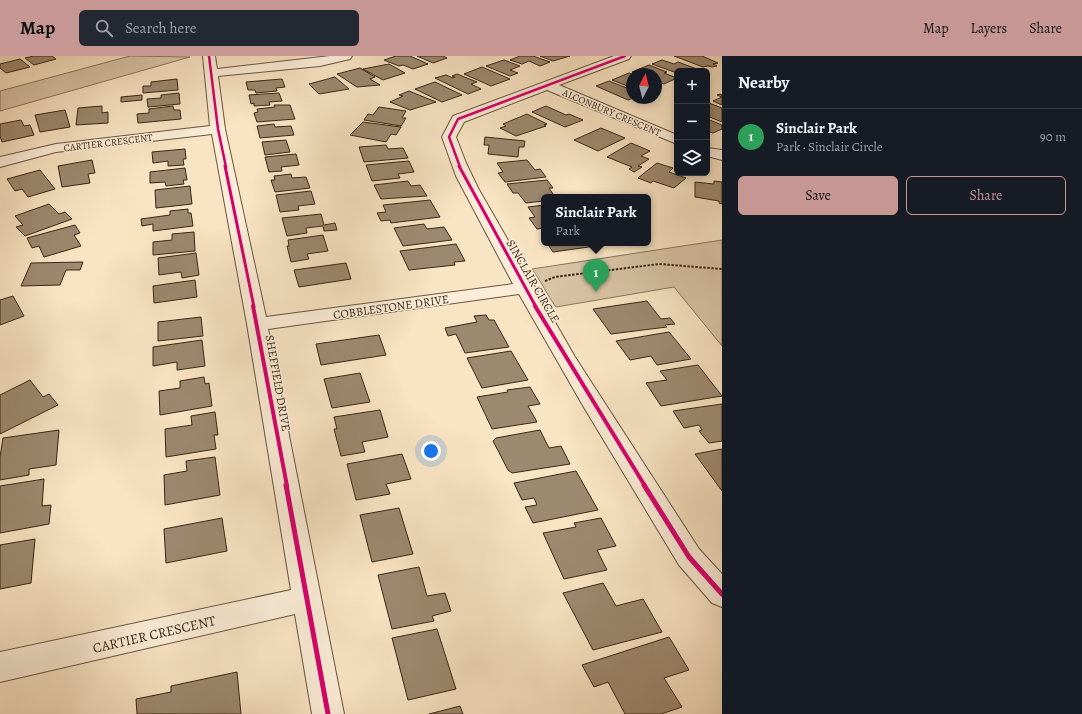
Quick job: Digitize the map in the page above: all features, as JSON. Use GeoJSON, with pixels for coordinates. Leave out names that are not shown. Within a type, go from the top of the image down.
{"type":"FeatureCollection","features":[{"type":"Feature","properties":{"kind":"street"},"geometry":{"type":"LineString","coordinates":[[210,65],[320,62],[346,56]]}},
{"type":"Feature","properties":{"kind":"street","name":"SINCLAIR CIRCLE"},"geometry":{"type":"LineString","coordinates":[[625,56],[458,119],[449,137],[461,174],[524,288],[689,557],[722,594]]}},
{"type":"Feature","properties":{"kind":"street","name":"SHEFFIELD DRIVE"},"geometry":{"type":"LineString","coordinates":[[210,65],[218,129],[257,324],[328,714]]}},
{"type":"Feature","properties":{"kind":"street","name":"ALCONBURY CRESCENT"},"geometry":{"type":"LineString","coordinates":[[546,85],[597,105],[674,139]]}},
{"type":"Feature","properties":{"kind":"street","name":"CARTIER CRESCENT"},"geometry":{"type":"LineString","coordinates":[[0,162],[56,148],[218,129]]}},
{"type":"Feature","properties":{"kind":"street"},"geometry":{"type":"LineString","coordinates":[[710,153],[722,155]]}},
{"type":"Feature","properties":{"kind":"street","name":"COBBLESTONE DRIVE"},"geometry":{"type":"LineString","coordinates":[[257,324],[312,318],[524,288]]}},
{"type":"Feature","properties":{"kind":"street","name":"CARTIER CRESCENT"},"geometry":{"type":"LineString","coordinates":[[0,667],[307,599]]}},
{"type":"Feature","properties":{"kind":"path"},"geometry":{"type":"LineString","coordinates":[[524,288],[555,277],[659,264],[722,269]]}},
{"type":"Feature","properties":{"kind":"shaded area"},"geometry":{"type":"Polygon","coordinates":[[[130,56],[190,57],[0,111],[0,91],[130,56]]]}},
{"type":"Feature","properties":{"kind":"shaded area"},"geometry":{"type":"Polygon","coordinates":[[[722,240],[722,346],[674,287],[556,307],[532,269],[722,240]]]}},
{"type":"Feature","properties":{"kind":"building"},"geometry":{"type":"Polygon","coordinates":[[[34,56],[52,56],[56,59],[34,65],[25,58],[34,56]]]}},
{"type":"Feature","properties":{"kind":"building"},"geometry":{"type":"Polygon","coordinates":[[[396,56],[410,56],[428,64],[413,69],[403,65],[399,66],[384,60],[396,56]]]}},
{"type":"Feature","properties":{"kind":"building"},"geometry":{"type":"Polygon","coordinates":[[[417,56],[443,56],[447,58],[433,63],[417,56]]]}},
{"type":"Feature","properties":{"kind":"building"},"geometry":{"type":"Polygon","coordinates":[[[520,56],[533,56],[550,62],[540,66],[529,61],[522,64],[510,60],[520,56]]]}},
{"type":"Feature","properties":{"kind":"building"},"geometry":{"type":"Polygon","coordinates":[[[540,56],[570,56],[553,61],[540,56]]]}},
{"type":"Feature","properties":{"kind":"building"},"geometry":{"type":"Polygon","coordinates":[[[674,56],[702,56],[718,63],[713,64],[717,66],[703,67],[674,56]]]}},
{"type":"Feature","properties":{"kind":"building"},"geometry":{"type":"Polygon","coordinates":[[[20,59],[30,67],[6,73],[0,68],[0,64],[20,59]]]}},
{"type":"Feature","properties":{"kind":"building"},"geometry":{"type":"Polygon","coordinates":[[[504,60],[520,66],[510,70],[518,73],[510,76],[486,66],[504,60]]]}},
{"type":"Feature","properties":{"kind":"building"},"geometry":{"type":"Polygon","coordinates":[[[662,60],[674,64],[678,62],[694,68],[674,68],[674,72],[652,64],[662,60]]]}},
{"type":"Feature","properties":{"kind":"building"},"geometry":{"type":"Polygon","coordinates":[[[389,64],[405,73],[383,80],[363,69],[389,64]]]}},
{"type":"Feature","properties":{"kind":"building"},"geometry":{"type":"Polygon","coordinates":[[[649,65],[657,68],[642,68],[649,65]]]}},
{"type":"Feature","properties":{"kind":"building"},"geometry":{"type":"Polygon","coordinates":[[[482,67],[510,79],[491,86],[464,74],[482,67]]]}},
{"type":"Feature","properties":{"kind":"building"},"geometry":{"type":"Polygon","coordinates":[[[360,68],[375,77],[370,79],[380,85],[357,87],[337,74],[360,68]]]}},
{"type":"Feature","properties":{"kind":"building"},"geometry":{"type":"Polygon","coordinates":[[[662,70],[667,72],[664,73],[674,77],[674,79],[664,84],[662,83],[662,70]]]}},
{"type":"Feature","properties":{"kind":"building"},"geometry":{"type":"Polygon","coordinates":[[[457,74],[477,82],[471,84],[481,89],[468,94],[435,78],[446,75],[453,78],[455,77],[452,76],[457,74]]]}},
{"type":"Feature","properties":{"kind":"building"},"geometry":{"type":"Polygon","coordinates":[[[626,74],[626,85],[612,80],[626,74]]]}},
{"type":"Feature","properties":{"kind":"building"},"geometry":{"type":"Polygon","coordinates":[[[335,77],[349,89],[319,94],[309,84],[335,77]]]}},
{"type":"Feature","properties":{"kind":"building"},"geometry":{"type":"Polygon","coordinates":[[[177,79],[178,90],[143,93],[143,86],[151,86],[151,82],[177,79]]]}},
{"type":"Feature","properties":{"kind":"building"},"geometry":{"type":"Polygon","coordinates":[[[282,79],[285,87],[276,88],[277,91],[256,93],[255,90],[248,90],[246,82],[282,79]]]}},
{"type":"Feature","properties":{"kind":"building"},"geometry":{"type":"Polygon","coordinates":[[[609,81],[626,88],[626,99],[596,86],[609,81]]]}},
{"type":"Feature","properties":{"kind":"building"},"geometry":{"type":"Polygon","coordinates":[[[435,82],[462,95],[442,102],[415,89],[435,82]]]}},
{"type":"Feature","properties":{"kind":"building"},"geometry":{"type":"Polygon","coordinates":[[[409,91],[436,102],[410,110],[390,102],[403,96],[399,95],[409,91]]]}},
{"type":"Feature","properties":{"kind":"building"},"geometry":{"type":"Polygon","coordinates":[[[179,93],[180,104],[148,107],[147,99],[161,98],[161,95],[179,93]]]}},
{"type":"Feature","properties":{"kind":"building"},"geometry":{"type":"Polygon","coordinates":[[[279,93],[282,101],[269,102],[270,105],[254,106],[254,103],[251,104],[249,95],[279,93]]]}},
{"type":"Feature","properties":{"kind":"building"},"geometry":{"type":"Polygon","coordinates":[[[142,95],[142,100],[121,102],[121,97],[142,95]]]}},
{"type":"Feature","properties":{"kind":"building"},"geometry":{"type":"Polygon","coordinates":[[[722,97],[722,105],[713,101],[722,97]]]}},
{"type":"Feature","properties":{"kind":"building"},"geometry":{"type":"Polygon","coordinates":[[[710,103],[722,108],[722,122],[710,117],[710,103]]]}},
{"type":"Feature","properties":{"kind":"building"},"geometry":{"type":"Polygon","coordinates":[[[274,105],[290,105],[295,119],[257,122],[254,113],[258,112],[257,109],[275,107],[274,105]]]}},
{"type":"Feature","properties":{"kind":"building"},"geometry":{"type":"Polygon","coordinates":[[[102,106],[102,113],[108,112],[108,123],[76,125],[78,108],[102,106]]]}},
{"type":"Feature","properties":{"kind":"building"},"geometry":{"type":"Polygon","coordinates":[[[173,106],[174,110],[180,110],[181,119],[138,123],[137,114],[149,113],[149,109],[173,106]]]}},
{"type":"Feature","properties":{"kind":"building"},"geometry":{"type":"Polygon","coordinates":[[[546,106],[566,115],[569,114],[583,120],[565,127],[532,112],[546,106]]]}},
{"type":"Feature","properties":{"kind":"building"},"geometry":{"type":"Polygon","coordinates":[[[379,107],[406,111],[402,118],[406,118],[401,126],[364,120],[368,114],[373,115],[379,107]]]}},
{"type":"Feature","properties":{"kind":"building"},"geometry":{"type":"Polygon","coordinates":[[[65,110],[70,127],[40,132],[35,115],[65,110]]]}},
{"type":"Feature","properties":{"kind":"building"},"geometry":{"type":"Polygon","coordinates":[[[527,114],[547,124],[544,125],[546,126],[516,136],[500,128],[506,126],[503,124],[527,114]]]}},
{"type":"Feature","properties":{"kind":"building"},"geometry":{"type":"Polygon","coordinates":[[[21,120],[24,126],[30,125],[34,135],[2,142],[0,136],[0,124],[21,120]]]}},
{"type":"Feature","properties":{"kind":"building"},"geometry":{"type":"Polygon","coordinates":[[[710,120],[722,125],[722,129],[713,133],[710,132],[710,120]]]}},
{"type":"Feature","properties":{"kind":"building"},"geometry":{"type":"Polygon","coordinates":[[[363,122],[401,127],[396,135],[391,134],[386,142],[350,135],[363,122]]]}},
{"type":"Feature","properties":{"kind":"building"},"geometry":{"type":"Polygon","coordinates":[[[274,124],[275,127],[291,126],[294,135],[260,138],[257,126],[274,124]]]}},
{"type":"Feature","properties":{"kind":"building"},"geometry":{"type":"Polygon","coordinates":[[[601,128],[625,138],[598,151],[574,140],[601,128]]]}},
{"type":"Feature","properties":{"kind":"building"},"geometry":{"type":"Polygon","coordinates":[[[485,137],[525,141],[524,147],[519,147],[518,157],[488,154],[489,145],[484,145],[485,137]]]}},
{"type":"Feature","properties":{"kind":"building"},"geometry":{"type":"Polygon","coordinates":[[[286,140],[290,152],[265,155],[262,142],[286,140]]]}},
{"type":"Feature","properties":{"kind":"building"},"geometry":{"type":"Polygon","coordinates":[[[631,143],[650,151],[641,156],[649,159],[638,166],[642,167],[634,172],[629,169],[632,167],[607,157],[631,143]]]}},
{"type":"Feature","properties":{"kind":"building"},"geometry":{"type":"Polygon","coordinates":[[[386,145],[388,149],[403,148],[408,158],[364,162],[359,147],[386,145]]]}},
{"type":"Feature","properties":{"kind":"building"},"geometry":{"type":"Polygon","coordinates":[[[185,149],[186,159],[183,159],[184,165],[168,166],[168,161],[153,163],[152,152],[185,149]]]}},
{"type":"Feature","properties":{"kind":"building"},"geometry":{"type":"Polygon","coordinates":[[[296,154],[299,165],[281,167],[282,171],[269,172],[265,157],[296,154]]]}},
{"type":"Feature","properties":{"kind":"building"},"geometry":{"type":"Polygon","coordinates":[[[92,160],[95,173],[88,174],[90,183],[62,187],[58,166],[92,160]]]}},
{"type":"Feature","properties":{"kind":"building"},"geometry":{"type":"Polygon","coordinates":[[[527,160],[535,170],[540,169],[546,177],[505,182],[498,173],[503,172],[497,163],[527,160]]]}},
{"type":"Feature","properties":{"kind":"building"},"geometry":{"type":"Polygon","coordinates":[[[409,161],[414,172],[398,174],[400,178],[372,181],[366,165],[409,161]]]}},
{"type":"Feature","properties":{"kind":"building"},"geometry":{"type":"Polygon","coordinates":[[[657,163],[673,168],[669,172],[674,174],[674,176],[686,178],[674,188],[653,181],[651,183],[638,178],[657,163]]]}},
{"type":"Feature","properties":{"kind":"building"},"geometry":{"type":"Polygon","coordinates":[[[185,168],[187,180],[183,180],[184,184],[166,186],[165,182],[150,183],[150,172],[185,168]]]}},
{"type":"Feature","properties":{"kind":"building"},"geometry":{"type":"Polygon","coordinates":[[[40,170],[55,189],[28,197],[22,189],[15,191],[7,179],[40,170]]]}},
{"type":"Feature","properties":{"kind":"building"},"geometry":{"type":"Polygon","coordinates":[[[291,174],[292,178],[306,177],[310,188],[275,192],[271,180],[275,180],[274,176],[291,174]]]}},
{"type":"Feature","properties":{"kind":"building"},"geometry":{"type":"Polygon","coordinates":[[[547,180],[553,188],[549,188],[553,194],[541,194],[541,201],[526,203],[518,193],[513,193],[507,184],[547,180]]]}},
{"type":"Feature","properties":{"kind":"building"},"geometry":{"type":"Polygon","coordinates":[[[408,181],[411,186],[420,185],[427,196],[381,199],[374,185],[408,181]]]}},
{"type":"Feature","properties":{"kind":"building"},"geometry":{"type":"Polygon","coordinates":[[[714,181],[722,182],[722,204],[719,203],[719,201],[695,197],[695,182],[714,184],[714,181]]]}},
{"type":"Feature","properties":{"kind":"building"},"geometry":{"type":"Polygon","coordinates":[[[190,186],[192,204],[156,208],[155,190],[190,186]]]}},
{"type":"Feature","properties":{"kind":"building"},"geometry":{"type":"Polygon","coordinates":[[[311,191],[315,204],[298,206],[299,210],[280,212],[276,195],[311,191]]]}},
{"type":"Feature","properties":{"kind":"building"},"geometry":{"type":"Polygon","coordinates":[[[430,200],[440,217],[391,223],[390,220],[381,221],[377,213],[386,212],[383,205],[430,200]]]}},
{"type":"Feature","properties":{"kind":"building"},"geometry":{"type":"Polygon","coordinates":[[[49,204],[59,214],[65,212],[72,219],[25,236],[16,227],[23,225],[15,216],[49,204]]]}},
{"type":"Feature","properties":{"kind":"building"},"geometry":{"type":"Polygon","coordinates":[[[541,205],[541,228],[537,229],[529,218],[535,217],[528,207],[541,205]]]}},
{"type":"Feature","properties":{"kind":"building"},"geometry":{"type":"Polygon","coordinates":[[[188,209],[188,213],[191,213],[193,226],[153,231],[153,224],[142,226],[141,219],[170,215],[170,211],[188,209]]]}},
{"type":"Feature","properties":{"kind":"building"},"geometry":{"type":"Polygon","coordinates":[[[321,214],[324,225],[335,223],[337,230],[324,231],[323,226],[306,228],[307,233],[287,236],[282,218],[321,214]]]}},
{"type":"Feature","properties":{"kind":"building"},"geometry":{"type":"Polygon","coordinates":[[[424,224],[427,229],[444,227],[452,240],[403,246],[394,228],[424,224]]]}},
{"type":"Feature","properties":{"kind":"building"},"geometry":{"type":"Polygon","coordinates":[[[75,225],[80,233],[74,235],[81,246],[44,257],[39,246],[32,248],[27,238],[75,225]]]}},
{"type":"Feature","properties":{"kind":"building"},"geometry":{"type":"Polygon","coordinates":[[[194,232],[195,251],[153,255],[153,242],[172,240],[172,234],[194,232]]]}},
{"type":"Feature","properties":{"kind":"building"},"geometry":{"type":"Polygon","coordinates":[[[323,235],[328,251],[307,254],[309,259],[291,262],[287,246],[289,246],[288,240],[323,235]]]}},
{"type":"Feature","properties":{"kind":"building"},"geometry":{"type":"Polygon","coordinates":[[[456,244],[465,261],[454,262],[455,265],[409,270],[400,251],[456,244]]]}},
{"type":"Feature","properties":{"kind":"building"},"geometry":{"type":"Polygon","coordinates":[[[549,246],[596,246],[553,252],[549,246]]]}},
{"type":"Feature","properties":{"kind":"building"},"geometry":{"type":"Polygon","coordinates":[[[196,253],[199,275],[182,278],[181,272],[159,275],[158,258],[196,253]]]}},
{"type":"Feature","properties":{"kind":"building"},"geometry":{"type":"Polygon","coordinates":[[[83,262],[80,270],[66,270],[60,285],[21,286],[31,263],[83,262]]]}},
{"type":"Feature","properties":{"kind":"building"},"geometry":{"type":"Polygon","coordinates":[[[346,263],[351,279],[299,287],[294,270],[346,263]]]}},
{"type":"Feature","properties":{"kind":"building"},"geometry":{"type":"Polygon","coordinates":[[[195,280],[197,297],[154,303],[153,286],[195,280]]]}},
{"type":"Feature","properties":{"kind":"building"},"geometry":{"type":"Polygon","coordinates":[[[13,296],[24,316],[0,325],[0,300],[13,296]]]}},
{"type":"Feature","properties":{"kind":"building"},"geometry":{"type":"Polygon","coordinates":[[[647,301],[661,319],[670,318],[675,324],[665,325],[667,327],[611,334],[593,309],[647,301]]]}},
{"type":"Feature","properties":{"kind":"building"},"geometry":{"type":"Polygon","coordinates":[[[486,315],[489,320],[494,320],[509,347],[465,353],[456,334],[448,336],[445,328],[477,322],[474,316],[486,315]]]}},
{"type":"Feature","properties":{"kind":"building"},"geometry":{"type":"Polygon","coordinates":[[[201,317],[203,336],[158,341],[158,322],[201,317]]]}},
{"type":"Feature","properties":{"kind":"building"},"geometry":{"type":"Polygon","coordinates":[[[669,332],[691,359],[657,365],[651,356],[630,360],[616,341],[669,332]]]}},
{"type":"Feature","properties":{"kind":"building"},"geometry":{"type":"Polygon","coordinates":[[[379,335],[386,355],[321,365],[316,344],[379,335]]]}},
{"type":"Feature","properties":{"kind":"building"},"geometry":{"type":"Polygon","coordinates":[[[202,340],[205,366],[177,370],[177,362],[153,366],[153,347],[202,340]]]}},
{"type":"Feature","properties":{"kind":"building"},"geometry":{"type":"Polygon","coordinates":[[[511,351],[528,380],[482,388],[467,358],[511,351]]]}},
{"type":"Feature","properties":{"kind":"building"},"geometry":{"type":"Polygon","coordinates":[[[698,365],[722,396],[661,406],[646,383],[667,380],[660,371],[698,365]]]}},
{"type":"Feature","properties":{"kind":"building"},"geometry":{"type":"Polygon","coordinates":[[[360,373],[370,402],[332,408],[324,379],[360,373]]]}},
{"type":"Feature","properties":{"kind":"building"},"geometry":{"type":"Polygon","coordinates":[[[204,377],[205,384],[209,383],[212,406],[160,415],[159,391],[180,388],[180,381],[204,377]]]}},
{"type":"Feature","properties":{"kind":"building"},"geometry":{"type":"Polygon","coordinates":[[[30,380],[43,397],[49,394],[58,405],[0,434],[0,395],[30,380]]]}},
{"type":"Feature","properties":{"kind":"building"},"geometry":{"type":"Polygon","coordinates":[[[530,387],[540,404],[528,406],[537,422],[492,429],[477,397],[508,392],[507,390],[530,387]]]}},
{"type":"Feature","properties":{"kind":"building"},"geometry":{"type":"Polygon","coordinates":[[[722,404],[722,441],[709,443],[699,431],[702,430],[699,425],[684,428],[673,411],[722,404]]]}},
{"type":"Feature","properties":{"kind":"building"},"geometry":{"type":"Polygon","coordinates":[[[380,410],[388,437],[362,442],[365,452],[341,456],[334,429],[337,429],[334,417],[380,410]]]}},
{"type":"Feature","properties":{"kind":"building"},"geometry":{"type":"Polygon","coordinates":[[[215,412],[218,435],[214,435],[216,449],[166,457],[165,429],[192,425],[191,416],[215,412]]]}},
{"type":"Feature","properties":{"kind":"building"},"geometry":{"type":"Polygon","coordinates":[[[59,430],[56,465],[29,469],[29,475],[0,480],[0,457],[3,438],[59,430]]]}},
{"type":"Feature","properties":{"kind":"building"},"geometry":{"type":"Polygon","coordinates":[[[540,430],[549,448],[561,446],[570,464],[512,473],[508,470],[493,441],[496,438],[540,430]]]}},
{"type":"Feature","properties":{"kind":"building"},"geometry":{"type":"Polygon","coordinates":[[[722,449],[722,491],[695,454],[722,449]]]}},
{"type":"Feature","properties":{"kind":"building"},"geometry":{"type":"Polygon","coordinates":[[[402,454],[411,479],[386,484],[390,494],[356,500],[347,464],[402,454]]]}},
{"type":"Feature","properties":{"kind":"building"},"geometry":{"type":"Polygon","coordinates":[[[215,457],[220,495],[165,505],[164,475],[187,471],[186,461],[215,457]]]}},
{"type":"Feature","properties":{"kind":"building"},"geometry":{"type":"Polygon","coordinates":[[[576,471],[598,510],[533,523],[525,507],[537,505],[534,498],[522,500],[514,483],[576,471]]]}},
{"type":"Feature","properties":{"kind":"building"},"geometry":{"type":"Polygon","coordinates":[[[44,479],[42,506],[51,505],[49,524],[0,533],[0,486],[44,479]]]}},
{"type":"Feature","properties":{"kind":"building"},"geometry":{"type":"Polygon","coordinates":[[[399,508],[413,554],[372,562],[360,515],[399,508]]]}},
{"type":"Feature","properties":{"kind":"building"},"geometry":{"type":"Polygon","coordinates":[[[222,518],[227,551],[166,563],[164,529],[222,518]]]}},
{"type":"Feature","properties":{"kind":"building"},"geometry":{"type":"Polygon","coordinates":[[[601,518],[616,546],[597,550],[607,570],[564,579],[543,533],[576,527],[574,523],[601,518]]]}},
{"type":"Feature","properties":{"kind":"building"},"geometry":{"type":"Polygon","coordinates":[[[35,539],[31,583],[0,589],[0,545],[35,539]]]}},
{"type":"Feature","properties":{"kind":"building"},"geometry":{"type":"Polygon","coordinates":[[[419,567],[427,596],[445,593],[451,611],[432,616],[434,621],[392,629],[378,575],[419,567]]]}},
{"type":"Feature","properties":{"kind":"building"},"geometry":{"type":"Polygon","coordinates":[[[603,583],[616,606],[643,599],[662,632],[593,650],[563,593],[603,583]]]}},
{"type":"Feature","properties":{"kind":"building"},"geometry":{"type":"Polygon","coordinates":[[[437,629],[456,689],[408,700],[392,638],[437,629]]]}},
{"type":"Feature","properties":{"kind":"building"},"geometry":{"type":"Polygon","coordinates":[[[669,637],[689,670],[664,678],[682,707],[661,714],[625,714],[608,682],[594,687],[582,665],[669,637]]]}},
{"type":"Feature","properties":{"kind":"building"},"geometry":{"type":"Polygon","coordinates":[[[237,672],[241,714],[137,714],[136,699],[171,692],[171,686],[237,672]]]}},
{"type":"Feature","properties":{"kind":"building"},"geometry":{"type":"Polygon","coordinates":[[[460,706],[463,714],[429,714],[460,706]]]}},
{"type":"Feature","properties":{"kind":"cycle path"},"geometry":{"type":"LineString","coordinates":[[209,56],[218,129],[257,324],[328,714]]}},
{"type":"Feature","properties":{"kind":"cycle path"},"geometry":{"type":"LineString","coordinates":[[625,56],[458,119],[449,137],[458,163],[470,188],[542,319],[689,557],[722,594]]}},
{"type":"Feature","properties":{"kind":"place","name":"Sinclair Park"},"geometry":{"type":"Point","coordinates":[596,292]}}]}
